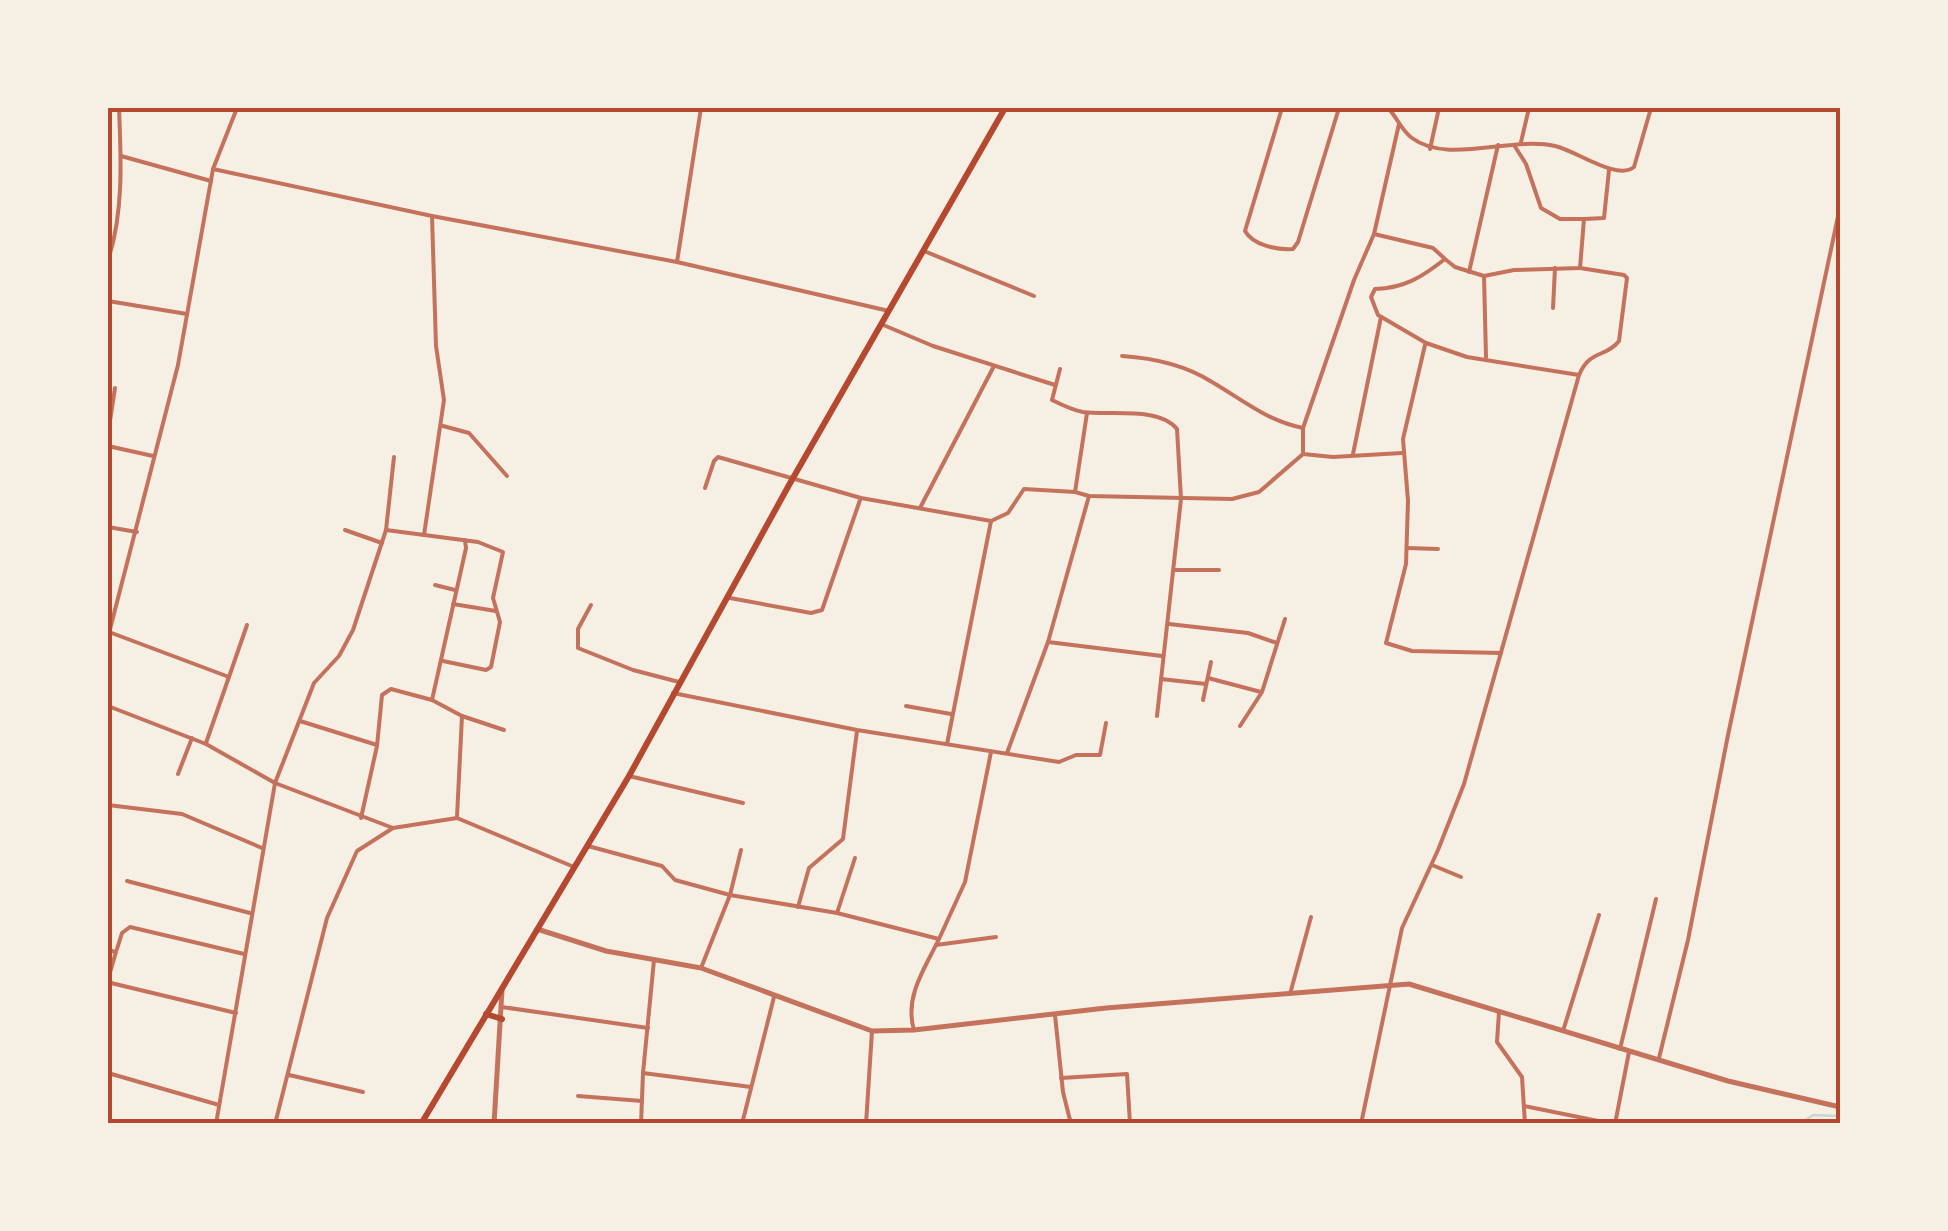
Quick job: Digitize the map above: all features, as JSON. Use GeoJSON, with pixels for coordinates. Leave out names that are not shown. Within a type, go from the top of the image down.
{"type":"FeatureCollection","features":[{"type":"Feature","properties":{"kind":"main road"},"geometry":{"type":"LineString","coordinates":[[421,1124],[628,776],[1005,108]]}},
{"type":"Feature","properties":{"kind":"main road"},"geometry":{"type":"LineString","coordinates":[[486,1014],[502,1019]]}},
{"type":"Feature","properties":{"kind":"street"},"geometry":{"type":"LineString","coordinates":[[108,260],[121,156],[119,108]]}},
{"type":"Feature","properties":{"kind":"street"},"geometry":{"type":"LineString","coordinates":[[229,677],[108,634],[178,366],[210,181],[236,108]]}},
{"type":"Feature","properties":{"kind":"street"},"geometry":{"type":"LineString","coordinates":[[677,262],[701,108]]}},
{"type":"Feature","properties":{"kind":"street"},"geometry":{"type":"LineString","coordinates":[[1282,108],[1245,230],[1255,241],[1283,250],[1293,249],[1298,242],[1339,108]]}},
{"type":"Feature","properties":{"kind":"street"},"geometry":{"type":"LineString","coordinates":[[1388,108],[1399,124],[1430,149],[1459,151],[1521,142],[1567,150],[1609,170],[1628,172],[1634,167],[1651,108]]}},
{"type":"Feature","properties":{"kind":"street"},"geometry":{"type":"LineString","coordinates":[[1430,149],[1440,108]]}},
{"type":"Feature","properties":{"kind":"street"},"geometry":{"type":"LineString","coordinates":[[1521,142],[1528,108]]}},
{"type":"Feature","properties":{"kind":"street"},"geometry":{"type":"LineString","coordinates":[[1303,454],[1303,428],[1374,234],[1399,124]]}},
{"type":"Feature","properties":{"kind":"street"},"geometry":{"type":"LineString","coordinates":[[1469,272],[1498,144]]}},
{"type":"Feature","properties":{"kind":"street"},"geometry":{"type":"LineString","coordinates":[[1514,145],[1526,164],[1541,208],[1560,219],[1604,218],[1609,170]]}},
{"type":"Feature","properties":{"kind":"street"},"geometry":{"type":"LineString","coordinates":[[121,156],[210,181]]}},
{"type":"Feature","properties":{"kind":"street"},"geometry":{"type":"LineString","coordinates":[[213,169],[432,216],[677,262],[888,311]]}},
{"type":"Feature","properties":{"kind":"street"},"geometry":{"type":"LineString","coordinates":[[1658,1059],[1688,940],[1840,208]]}},
{"type":"Feature","properties":{"kind":"street"},"geometry":{"type":"LineString","coordinates":[[108,213],[116,216]]}},
{"type":"Feature","properties":{"kind":"street"},"geometry":{"type":"LineString","coordinates":[[424,534],[444,400],[436,346],[432,216]]}},
{"type":"Feature","properties":{"kind":"street"},"geometry":{"type":"LineString","coordinates":[[1580,268],[1584,219]]}},
{"type":"Feature","properties":{"kind":"street"},"geometry":{"type":"LineString","coordinates":[[1361,1124],[1402,928],[1464,784],[1579,375],[1588,359],[1617,346],[1628,283],[1624,275],[1580,268],[1514,270],[1484,276],[1444,259],[1433,248],[1374,234]]}},
{"type":"Feature","properties":{"kind":"street"},"geometry":{"type":"LineString","coordinates":[[924,250],[1034,296]]}},
{"type":"Feature","properties":{"kind":"street"},"geometry":{"type":"LineString","coordinates":[[1444,259],[1419,280],[1375,289],[1372,306],[1382,317],[1426,343],[1466,357],[1579,375]]}},
{"type":"Feature","properties":{"kind":"street"},"geometry":{"type":"LineString","coordinates":[[1553,308],[1555,268]]}},
{"type":"Feature","properties":{"kind":"street"},"geometry":{"type":"LineString","coordinates":[[1484,276],[1486,359]]}},
{"type":"Feature","properties":{"kind":"street"},"geometry":{"type":"LineString","coordinates":[[108,301],[187,314]]}},
{"type":"Feature","properties":{"kind":"street"},"geometry":{"type":"LineString","coordinates":[[1352,454],[1382,317]]}},
{"type":"Feature","properties":{"kind":"street"},"geometry":{"type":"LineString","coordinates":[[881,324],[933,346],[1056,385]]}},
{"type":"Feature","properties":{"kind":"street"},"geometry":{"type":"LineString","coordinates":[[1426,343],[1402,453],[1408,501],[1406,564],[1386,643],[1412,651],[1500,653]]}},
{"type":"Feature","properties":{"kind":"street"},"geometry":{"type":"LineString","coordinates":[[1122,356],[1149,358],[1193,372],[1262,414],[1303,428]]}},
{"type":"Feature","properties":{"kind":"street"},"geometry":{"type":"LineString","coordinates":[[920,510],[994,366]]}},
{"type":"Feature","properties":{"kind":"street"},"geometry":{"type":"LineString","coordinates":[[1060,369],[1052,400],[1087,413],[1152,417],[1175,425],[1182,499],[1157,716]]}},
{"type":"Feature","properties":{"kind":"street"},"geometry":{"type":"LineString","coordinates":[[108,434],[116,388]]}},
{"type":"Feature","properties":{"kind":"street"},"geometry":{"type":"LineString","coordinates":[[1074,492],[1087,413]]}},
{"type":"Feature","properties":{"kind":"street"},"geometry":{"type":"LineString","coordinates":[[441,426],[469,433],[508,476]]}},
{"type":"Feature","properties":{"kind":"street"},"geometry":{"type":"LineString","coordinates":[[108,446],[153,456]]}},
{"type":"Feature","properties":{"kind":"street"},"geometry":{"type":"LineString","coordinates":[[705,488],[718,458],[861,498],[990,521],[1008,513],[1024,489],[1088,496],[1232,499],[1260,492],[1303,454],[1402,453]]}},
{"type":"Feature","properties":{"kind":"street"},"geometry":{"type":"LineString","coordinates":[[216,1124],[275,783],[319,674],[339,656],[354,630],[386,530],[394,457]]}},
{"type":"Feature","properties":{"kind":"street"},"geometry":{"type":"LineString","coordinates":[[1007,753],[1048,642],[1088,496]]}},
{"type":"Feature","properties":{"kind":"street"},"geometry":{"type":"LineString","coordinates":[[726,597],[811,614],[822,610],[861,498]]}},
{"type":"Feature","properties":{"kind":"street"},"geometry":{"type":"LineString","coordinates":[[947,744],[990,521]]}},
{"type":"Feature","properties":{"kind":"street"},"geometry":{"type":"LineString","coordinates":[[108,528],[137,532]]}},
{"type":"Feature","properties":{"kind":"street"},"geometry":{"type":"LineString","coordinates":[[345,530],[382,544]]}},
{"type":"Feature","properties":{"kind":"street"},"geometry":{"type":"LineString","coordinates":[[386,530],[491,544],[503,552],[493,598],[499,627],[490,668],[443,661]]}},
{"type":"Feature","properties":{"kind":"street"},"geometry":{"type":"LineString","coordinates":[[432,700],[465,540]]}},
{"type":"Feature","properties":{"kind":"street"},"geometry":{"type":"LineString","coordinates":[[1407,548],[1438,549]]}},
{"type":"Feature","properties":{"kind":"street"},"geometry":{"type":"LineString","coordinates":[[1174,570],[1220,570]]}},
{"type":"Feature","properties":{"kind":"street"},"geometry":{"type":"LineString","coordinates":[[436,585],[456,590]]}},
{"type":"Feature","properties":{"kind":"street"},"geometry":{"type":"LineString","coordinates":[[453,604],[496,611]]}},
{"type":"Feature","properties":{"kind":"street"},"geometry":{"type":"LineString","coordinates":[[591,605],[578,629],[578,648],[632,670],[679,682]]}},
{"type":"Feature","properties":{"kind":"street"},"geometry":{"type":"LineString","coordinates":[[1240,726],[1262,692],[1285,619]]}},
{"type":"Feature","properties":{"kind":"street"},"geometry":{"type":"LineString","coordinates":[[1169,624],[1248,633],[1277,643]]}},
{"type":"Feature","properties":{"kind":"street"},"geometry":{"type":"LineString","coordinates":[[206,744],[247,625]]}},
{"type":"Feature","properties":{"kind":"street"},"geometry":{"type":"LineString","coordinates":[[1048,642],[1163,656]]}},
{"type":"Feature","properties":{"kind":"street"},"geometry":{"type":"LineString","coordinates":[[1203,700],[1211,662]]}},
{"type":"Feature","properties":{"kind":"street"},"geometry":{"type":"LineString","coordinates":[[1161,678],[1207,681],[1262,692]]}},
{"type":"Feature","properties":{"kind":"street"},"geometry":{"type":"LineString","coordinates":[[361,818],[385,691],[391,689],[432,700],[462,716],[504,730]]}},
{"type":"Feature","properties":{"kind":"street"},"geometry":{"type":"LineString","coordinates":[[673,693],[857,730],[1059,762],[1076,755],[1098,756],[1106,723]]}},
{"type":"Feature","properties":{"kind":"street"},"geometry":{"type":"LineString","coordinates":[[108,706],[206,744],[275,783],[393,828]]}},
{"type":"Feature","properties":{"kind":"street"},"geometry":{"type":"LineString","coordinates":[[906,706],[951,714]]}},
{"type":"Feature","properties":{"kind":"street"},"geometry":{"type":"LineString","coordinates":[[457,818],[462,716]]}},
{"type":"Feature","properties":{"kind":"street"},"geometry":{"type":"LineString","coordinates":[[300,721],[377,746]]}},
{"type":"Feature","properties":{"kind":"street"},"geometry":{"type":"LineString","coordinates":[[798,907],[810,868],[843,839],[857,730]]}},
{"type":"Feature","properties":{"kind":"street"},"geometry":{"type":"LineString","coordinates":[[178,774],[192,738]]}},
{"type":"Feature","properties":{"kind":"street"},"geometry":{"type":"LineString","coordinates":[[914,1030],[912,996],[965,882],[992,752]]}},
{"type":"Feature","properties":{"kind":"street"},"geometry":{"type":"LineString","coordinates":[[628,776],[743,803]]}},
{"type":"Feature","properties":{"kind":"street"},"geometry":{"type":"LineString","coordinates":[[108,805],[182,814],[262,848]]}},
{"type":"Feature","properties":{"kind":"street"},"geometry":{"type":"LineString","coordinates":[[275,1124],[327,918],[357,851],[393,828],[457,818],[574,866]]}},
{"type":"Feature","properties":{"kind":"street"},"geometry":{"type":"LineString","coordinates":[[586,846],[662,866],[675,880],[730,895],[837,913],[938,942],[996,937]]}},
{"type":"Feature","properties":{"kind":"street"},"geometry":{"type":"LineString","coordinates":[[701,968],[730,895],[740,850]]}},
{"type":"Feature","properties":{"kind":"street"},"geometry":{"type":"LineString","coordinates":[[837,913],[855,858]]}},
{"type":"Feature","properties":{"kind":"street"},"geometry":{"type":"LineString","coordinates":[[1432,865],[1461,877]]}},
{"type":"Feature","properties":{"kind":"street"},"geometry":{"type":"LineString","coordinates":[[127,881],[250,913]]}},
{"type":"Feature","properties":{"kind":"street"},"geometry":{"type":"LineString","coordinates":[[1620,1049],[1656,900]]}},
{"type":"Feature","properties":{"kind":"street"},"geometry":{"type":"LineString","coordinates":[[1564,1031],[1598,916]]}},
{"type":"Feature","properties":{"kind":"street"},"geometry":{"type":"LineString","coordinates":[[1290,994],[1310,917]]}},
{"type":"Feature","properties":{"kind":"street"},"geometry":{"type":"LineString","coordinates":[[236,1012],[111,982],[110,973],[122,933],[130,927],[244,954]]}},
{"type":"Feature","properties":{"kind":"street"},"geometry":{"type":"LineString","coordinates":[[537,928],[568,941],[701,968],[872,1032],[1409,984],[1728,1082],[1840,1107]]}},
{"type":"Feature","properties":{"kind":"street"},"geometry":{"type":"LineString","coordinates":[[108,950],[116,952]]}},
{"type":"Feature","properties":{"kind":"street"},"geometry":{"type":"LineString","coordinates":[[641,1124],[642,1073],[654,960]]}},
{"type":"Feature","properties":{"kind":"street"},"geometry":{"type":"LineString","coordinates":[[494,1124],[502,988]]}},
{"type":"Feature","properties":{"kind":"street"},"geometry":{"type":"LineString","coordinates":[[742,1124],[774,996]]}},
{"type":"Feature","properties":{"kind":"street"},"geometry":{"type":"LineString","coordinates":[[502,1007],[648,1028]]}},
{"type":"Feature","properties":{"kind":"street"},"geometry":{"type":"LineString","coordinates":[[1499,1012],[1497,1042],[1522,1078],[1525,1124]]}},
{"type":"Feature","properties":{"kind":"street"},"geometry":{"type":"LineString","coordinates":[[1054,1014],[1071,1124]]}},
{"type":"Feature","properties":{"kind":"street"},"geometry":{"type":"LineString","coordinates":[[866,1124],[872,1032]]}},
{"type":"Feature","properties":{"kind":"street"},"geometry":{"type":"LineString","coordinates":[[1524,1106],[1614,1124],[1629,1052]]}},
{"type":"Feature","properties":{"kind":"street"},"geometry":{"type":"LineString","coordinates":[[642,1073],[752,1087]]}},
{"type":"Feature","properties":{"kind":"street"},"geometry":{"type":"LineString","coordinates":[[108,1074],[219,1105]]}},
{"type":"Feature","properties":{"kind":"street"},"geometry":{"type":"LineString","coordinates":[[288,1074],[362,1092]]}},
{"type":"Feature","properties":{"kind":"street"},"geometry":{"type":"LineString","coordinates":[[1062,1078],[1127,1074],[1130,1124]]}},
{"type":"Feature","properties":{"kind":"street"},"geometry":{"type":"LineString","coordinates":[[578,1096],[642,1101]]}},
{"type":"Feature","properties":{"kind":"waterway"},"geometry":{"type":"LineString","coordinates":[[1800,1124],[1813,1115],[1837,1116]]}}]}
